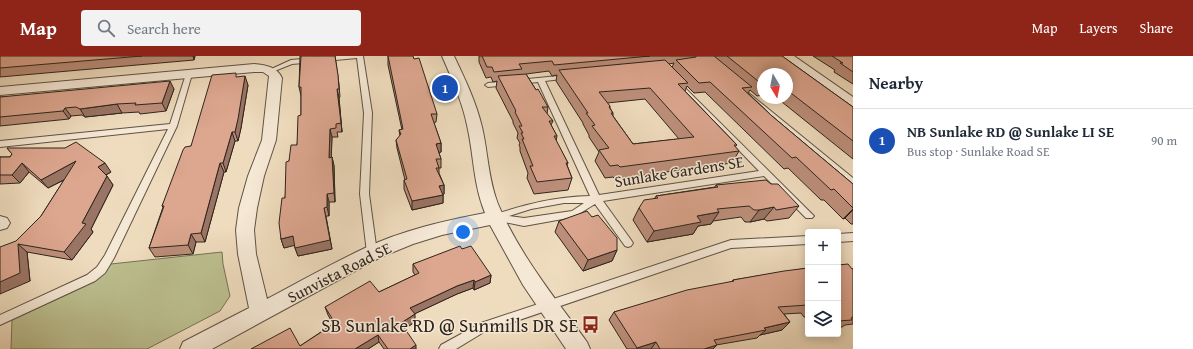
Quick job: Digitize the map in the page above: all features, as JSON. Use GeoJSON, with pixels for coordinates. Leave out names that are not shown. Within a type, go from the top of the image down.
{"type":"FeatureCollection","features":[{"type":"Feature","properties":{"kind":"street"},"geometry":{"type":"LineString","coordinates":[[448,56],[471,114],[485,188],[504,235],[579,349]]}},
{"type":"Feature","properties":{"kind":"street"},"geometry":{"type":"LineString","coordinates":[[786,56],[853,103]]}},
{"type":"Feature","properties":{"kind":"street"},"geometry":{"type":"LineString","coordinates":[[0,91],[258,68],[270,71],[274,74],[276,78],[269,140],[256,176],[248,208],[245,230],[247,254],[252,282],[260,312]]}},
{"type":"Feature","properties":{"kind":"street","name":"Sunvista Road SE"},"geometry":{"type":"LineString","coordinates":[[191,349],[372,253],[406,239],[442,228],[496,217]]}},
{"type":"Feature","properties":{"kind":"lane"},"geometry":{"type":"LineString","coordinates":[[270,71],[290,62],[359,56],[368,114],[368,142],[364,173],[364,200],[367,230],[372,253]]}},
{"type":"Feature","properties":{"kind":"lane","name":"Sunlake Gardens SE"},"geometry":{"type":"LineString","coordinates":[[668,73],[808,216]]}},
{"type":"Feature","properties":{"kind":"lane"},"geometry":{"type":"LineString","coordinates":[[0,320],[78,285],[91,278],[101,270],[109,258],[173,126],[189,74]]}},
{"type":"Feature","properties":{"kind":"lane"},"geometry":{"type":"LineString","coordinates":[[488,85],[579,76]]}},
{"type":"Feature","properties":{"kind":"lane","name":"Sunlake Gardens SE"},"geometry":{"type":"LineString","coordinates":[[541,80],[596,199],[628,242]]}},
{"type":"Feature","properties":{"kind":"lane"},"geometry":{"type":"LineString","coordinates":[[739,86],[853,183]]}},
{"type":"Feature","properties":{"kind":"lane"},"geometry":{"type":"LineString","coordinates":[[0,144],[173,126]]}},
{"type":"Feature","properties":{"kind":"lane","name":"Sunlake Gardens SE"},"geometry":{"type":"LineString","coordinates":[[496,217],[531,206],[564,200],[596,199],[766,173]]}},
{"type":"Feature","properties":{"kind":"lane","name":"Sunlake Gardens SE"},"geometry":{"type":"LineString","coordinates":[[496,217],[524,222],[574,214],[596,199]]}},
{"type":"Feature","properties":{"kind":"lane"},"geometry":{"type":"LineString","coordinates":[[841,238],[853,237]]}},
{"type":"Feature","properties":{"kind":"lane"},"geometry":{"type":"LineString","coordinates":[[445,349],[481,328],[732,244],[805,240]]}},
{"type":"Feature","properties":{"kind":"green space"},"geometry":{"type":"Polygon","coordinates":[[[222,252],[230,296],[220,311],[147,349],[11,349],[12,320],[85,286],[111,264],[222,252]]]}},
{"type":"Feature","properties":{"kind":"building"},"geometry":{"type":"Polygon","coordinates":[[[0,56],[142,56],[0,68],[0,56]]]}},
{"type":"Feature","properties":{"kind":"building"},"geometry":{"type":"Polygon","coordinates":[[[301,56],[335,56],[338,75],[339,89],[337,89],[341,123],[336,124],[336,128],[330,129],[329,158],[332,157],[334,193],[327,194],[327,207],[324,208],[330,240],[295,248],[293,236],[281,239],[279,223],[282,198],[285,198],[286,162],[289,161],[291,145],[297,145],[298,116],[301,115],[301,87],[299,87],[301,56]]]}},
{"type":"Feature","properties":{"kind":"building"},"geometry":{"type":"Polygon","coordinates":[[[388,56],[413,56],[414,59],[419,58],[437,114],[431,114],[441,143],[436,144],[441,159],[436,159],[439,168],[436,168],[444,185],[439,186],[443,195],[412,201],[404,180],[407,179],[396,140],[401,134],[399,130],[403,129],[388,56]]]}},
{"type":"Feature","properties":{"kind":"building"},"geometry":{"type":"Polygon","coordinates":[[[482,56],[650,56],[554,65],[552,61],[519,64],[522,69],[494,72],[492,67],[487,67],[482,56]]]}},
{"type":"Feature","properties":{"kind":"building"},"geometry":{"type":"Polygon","coordinates":[[[714,56],[752,87],[742,88],[757,102],[757,104],[759,104],[853,184],[853,208],[834,189],[831,190],[796,157],[792,158],[710,82],[699,83],[676,60],[714,56]]]}},
{"type":"Feature","properties":{"kind":"building"},"geometry":{"type":"Polygon","coordinates":[[[727,56],[782,56],[853,107],[853,141],[793,95],[793,68],[757,68],[757,80],[727,56]]]}},
{"type":"Feature","properties":{"kind":"building"},"geometry":{"type":"Polygon","coordinates":[[[832,56],[853,56],[853,72],[840,63],[843,63],[832,56]]]}},
{"type":"Feature","properties":{"kind":"building"},"geometry":{"type":"Polygon","coordinates":[[[665,60],[688,83],[678,84],[737,145],[734,145],[739,151],[620,167],[618,165],[610,166],[599,150],[609,148],[592,126],[595,125],[559,70],[665,60]],[[650,88],[599,92],[610,106],[609,107],[613,113],[611,113],[633,144],[694,137],[650,88]]]}},
{"type":"Feature","properties":{"kind":"building"},"geometry":{"type":"Polygon","coordinates":[[[236,73],[236,77],[245,76],[238,119],[235,132],[232,132],[223,163],[220,163],[201,233],[191,234],[188,245],[149,248],[164,206],[162,206],[183,150],[185,147],[191,146],[212,75],[236,73]]]}},
{"type":"Feature","properties":{"kind":"building"},"geometry":{"type":"Polygon","coordinates":[[[526,74],[536,90],[538,89],[548,107],[542,107],[553,121],[549,121],[557,136],[554,136],[568,163],[566,163],[572,178],[537,182],[530,166],[533,166],[522,139],[524,139],[521,133],[523,133],[519,126],[522,126],[498,76],[526,74]]]}},
{"type":"Feature","properties":{"kind":"building"},"geometry":{"type":"Polygon","coordinates":[[[170,81],[162,103],[135,105],[136,103],[117,104],[80,109],[76,107],[65,108],[63,111],[0,117],[0,97],[170,81]]]}},
{"type":"Feature","properties":{"kind":"building"},"geometry":{"type":"Polygon","coordinates":[[[76,142],[105,163],[98,167],[107,176],[82,223],[86,224],[64,252],[18,244],[20,273],[0,282],[0,247],[16,241],[41,216],[76,161],[41,180],[22,163],[12,175],[0,175],[0,157],[10,157],[12,154],[7,148],[65,148],[76,142]]]}},
{"type":"Feature","properties":{"kind":"building"},"geometry":{"type":"Polygon","coordinates":[[[766,180],[771,184],[778,184],[799,206],[776,210],[774,207],[754,210],[749,206],[717,209],[719,212],[697,216],[701,222],[654,231],[639,208],[644,200],[658,198],[656,196],[718,187],[716,185],[766,180]]]}},
{"type":"Feature","properties":{"kind":"building"},"geometry":{"type":"Polygon","coordinates":[[[587,211],[592,217],[598,215],[617,238],[617,250],[588,260],[559,221],[587,211]]]}},
{"type":"Feature","properties":{"kind":"building"},"geometry":{"type":"Polygon","coordinates":[[[460,246],[462,249],[471,246],[491,275],[475,282],[474,280],[457,286],[410,308],[415,314],[401,323],[416,345],[410,349],[388,349],[378,335],[355,349],[251,349],[290,328],[300,346],[335,323],[325,307],[370,281],[379,292],[419,273],[413,264],[460,246]]]}},
{"type":"Feature","properties":{"kind":"building"},"geometry":{"type":"Polygon","coordinates":[[[848,264],[853,269],[852,320],[841,321],[841,265],[848,264]]]}},
{"type":"Feature","properties":{"kind":"building"},"geometry":{"type":"Polygon","coordinates":[[[805,268],[805,305],[778,307],[790,322],[764,328],[766,330],[714,340],[717,345],[704,349],[660,349],[656,342],[637,348],[614,312],[687,290],[784,271],[805,268]]]}},
{"type":"Feature","properties":{"kind":"place","name":"NB Sunlake RD @ Sunlake LI SE"},"geometry":{"type":"Point","coordinates":[445,88]}},
{"type":"Feature","properties":{"kind":"place","name":"SB Sunlake RD @ Sunmills DR SE"},"geometry":{"type":"Point","coordinates":[591,325]}}]}
